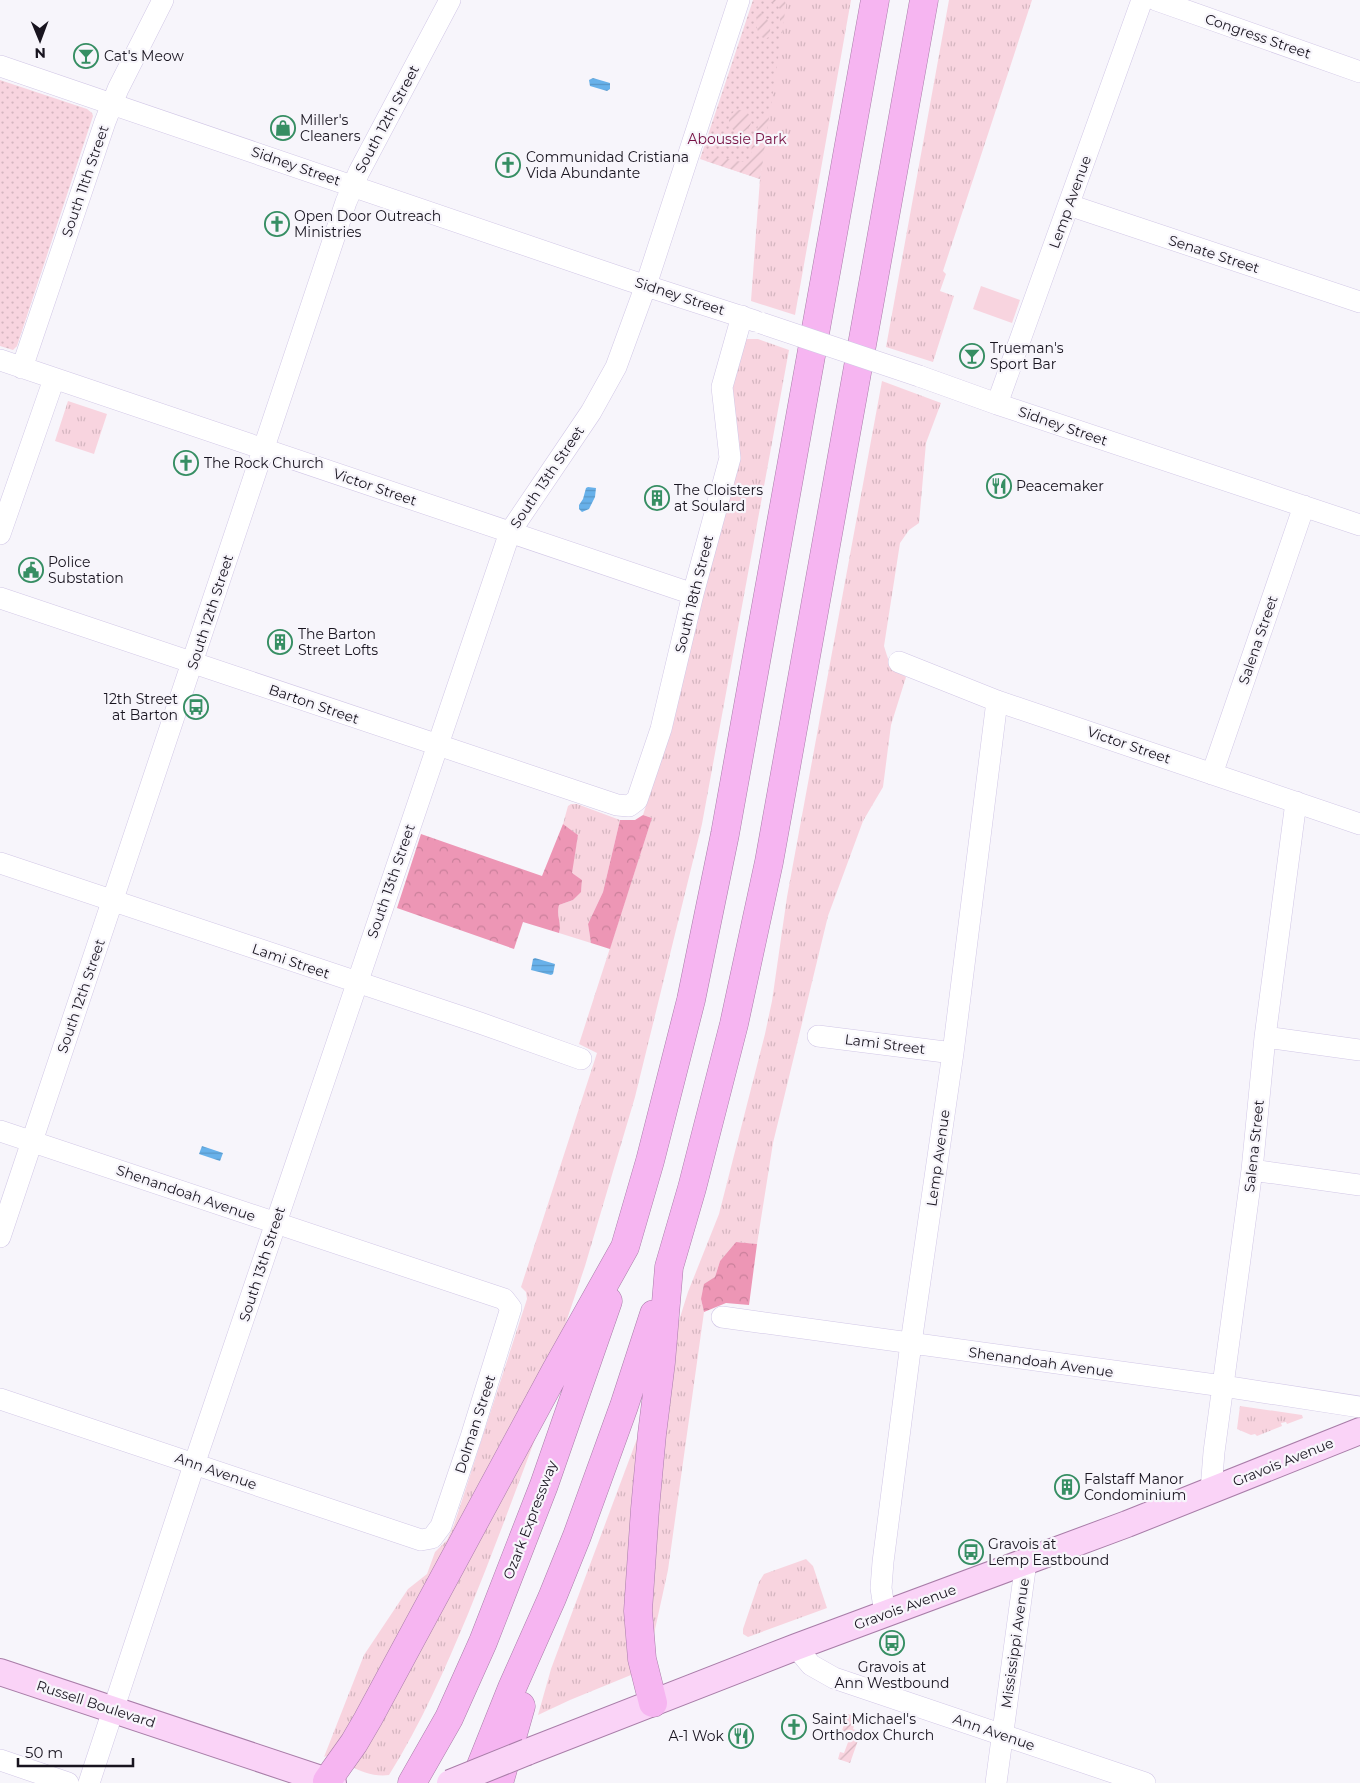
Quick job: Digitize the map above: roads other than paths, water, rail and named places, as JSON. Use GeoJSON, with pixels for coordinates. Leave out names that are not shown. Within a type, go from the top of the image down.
{"type":"FeatureCollection","features":[{"type":"Feature","properties":{"kind":"highway"},"geometry":{"type":"LineString","coordinates":[[329,1782],[368,1719],[550,1380],[625,1247],[672,1080],[718,873],[875,0]]}},
{"type":"Feature","properties":{"kind":"highway"},"geometry":{"type":"LineString","coordinates":[[474,1783],[512,1688],[552,1598],[624,1406],[669,1267],[714,1106],[755,933],[924,0]]}},
{"type":"Feature","properties":{"kind":"highway","name":"Ozark Expressway"},"geometry":{"type":"LineString","coordinates":[[412,1783],[449,1718],[467,1681],[490,1625],[573,1405],[625,1247]]}},
{"type":"Feature","properties":{"kind":"highway"},"geometry":{"type":"LineString","coordinates":[[653,1704],[642,1659],[638,1610],[646,1500],[669,1267]]}},
{"type":"Feature","properties":{"kind":"highway"},"geometry":{"type":"LineString","coordinates":[[499,1783],[552,1598]]}},
{"type":"Feature","properties":{"kind":"main road","name":"Gravois Avenue"},"geometry":{"type":"LineString","coordinates":[[450,1783],[796,1648],[1026,1562],[1360,1431]]}},
{"type":"Feature","properties":{"kind":"main road","name":"Russell Boulevard"},"geometry":{"type":"LineString","coordinates":[[0,1672],[329,1782]]}},
{"type":"Feature","properties":{"kind":"street","name":"South 11th Street"},"geometry":{"type":"LineString","coordinates":[[22,368],[112,104],[163,0]]}},
{"type":"Feature","properties":{"kind":"street","name":"South 12th Street"},"geometry":{"type":"LineString","coordinates":[[0,1237],[264,450],[306,317],[352,186],[450,0]]}},
{"type":"Feature","properties":{"kind":"street","name":"South 13th Street"},"geometry":{"type":"LineString","coordinates":[[89,1783],[194,1464],[510,532],[591,412],[616,367],[646,285],[739,0]]}},
{"type":"Feature","properties":{"kind":"street","name":"Lemp Avenue"},"geometry":{"type":"LineString","coordinates":[[997,404],[1142,0]]}},
{"type":"Feature","properties":{"kind":"street","name":"Congress Street"},"geometry":{"type":"LineString","coordinates":[[1156,0],[1360,72]]}},
{"type":"Feature","properties":{"kind":"street","name":"Sidney Street"},"geometry":{"type":"LineString","coordinates":[[0,66],[1360,525]]}},
{"type":"Feature","properties":{"kind":"street","name":"Senate Street"},"geometry":{"type":"LineString","coordinates":[[1068,205],[1360,302]]}},
{"type":"Feature","properties":{"kind":"street","name":"South 18th Street"},"geometry":{"type":"LineString","coordinates":[[629,806],[637,800],[661,729],[693,594],[730,458],[722,387],[751,319]]}},
{"type":"Feature","properties":{"kind":"street","name":"Victor Street"},"geometry":{"type":"LineString","coordinates":[[0,360],[693,594]]}},
{"type":"Feature","properties":{"kind":"street"},"geometry":{"type":"LineString","coordinates":[[0,534],[54,379]]}},
{"type":"Feature","properties":{"kind":"street","name":"Salena Street"},"geometry":{"type":"LineString","coordinates":[[1212,774],[1304,506]]}},
{"type":"Feature","properties":{"kind":"street","name":"Barton Street"},"geometry":{"type":"LineString","coordinates":[[0,598],[617,806],[629,806]]}},
{"type":"Feature","properties":{"kind":"street","name":"Victor Street"},"geometry":{"type":"LineString","coordinates":[[899,662],[997,701],[1360,824]]}},
{"type":"Feature","properties":{"kind":"street","name":"Lemp Avenue"},"geometry":{"type":"LineString","coordinates":[[885,1614],[882,1602],[881,1575],[911,1344],[953,1053],[997,701]]}},
{"type":"Feature","properties":{"kind":"street","name":"Salena Street"},"geometry":{"type":"LineString","coordinates":[[1212,1490],[1214,1452],[1252,1170],[1265,1037],[1296,802]]}},
{"type":"Feature","properties":{"kind":"street","name":"Lami Street"},"geometry":{"type":"LineString","coordinates":[[0,863],[480,1023],[581,1059]]}},
{"type":"Feature","properties":{"kind":"street","name":"Lami Street"},"geometry":{"type":"LineString","coordinates":[[818,1036],[953,1053]]}},
{"type":"Feature","properties":{"kind":"street"},"geometry":{"type":"LineString","coordinates":[[1265,1037],[1360,1050]]}},
{"type":"Feature","properties":{"kind":"street","name":"Shenandoah Avenue"},"geometry":{"type":"LineString","coordinates":[[0,1131],[504,1299],[511,1308]]}},
{"type":"Feature","properties":{"kind":"street"},"geometry":{"type":"LineString","coordinates":[[1252,1170],[1360,1185]]}},
{"type":"Feature","properties":{"kind":"street","name":"Dolman Street"},"geometry":{"type":"LineString","coordinates":[[432,1538],[441,1526],[511,1308]]}},
{"type":"Feature","properties":{"kind":"street","name":"Shenandoah Avenue"},"geometry":{"type":"LineString","coordinates":[[722,1317],[1223,1386],[1360,1407]]}},
{"type":"Feature","properties":{"kind":"street","name":"Ann Avenue"},"geometry":{"type":"LineString","coordinates":[[0,1399],[421,1540],[432,1538]]}},
{"type":"Feature","properties":{"kind":"street","name":"Mississippi Avenue"},"geometry":{"type":"LineString","coordinates":[[996,1783],[1026,1562]]}},
{"type":"Feature","properties":{"kind":"street","name":"Ann Avenue"},"geometry":{"type":"LineString","coordinates":[[796,1648],[811,1665],[834,1678],[1145,1783]]}},
{"type":"Feature","properties":{"kind":"street"},"geometry":{"type":"LineString","coordinates":[[0,1760],[68,1783]]}},
{"type":"Feature","properties":{"kind":"water"},"geometry":{"type":"Polygon","coordinates":[[[593,78],[610,83],[610,89],[607,91],[590,86],[589,80],[593,78]]]}},
{"type":"Feature","properties":{"kind":"water"},"geometry":{"type":"Polygon","coordinates":[[[588,487],[596,488],[595,497],[589,509],[582,512],[579,509],[579,505],[588,487]]]}},
{"type":"Feature","properties":{"kind":"water"},"geometry":{"type":"Polygon","coordinates":[[[533,959],[555,964],[553,974],[531,970],[533,959]]]}},
{"type":"Feature","properties":{"kind":"water"},"geometry":{"type":"Polygon","coordinates":[[[202,1146],[223,1153],[220,1161],[199,1154],[202,1146]]]}},
{"type":"Feature","properties":{"kind":"place","name":"Cat's Meow"},"geometry":{"type":"Point","coordinates":[86,56]}},
{"type":"Feature","properties":{"kind":"place","name":"Miller's Cleaners"},"geometry":{"type":"Point","coordinates":[283,128]}},
{"type":"Feature","properties":{"kind":"place","name":"Communidad Cristiana Vida Abundante"},"geometry":{"type":"Point","coordinates":[508,165]}},
{"type":"Feature","properties":{"kind":"place","name":"Open Door Outreach Ministries"},"geometry":{"type":"Point","coordinates":[277,224]}},
{"type":"Feature","properties":{"kind":"place","name":"Trueman's Sport Bar"},"geometry":{"type":"Point","coordinates":[972,356]}},
{"type":"Feature","properties":{"kind":"place","name":"The Rock Church"},"geometry":{"type":"Point","coordinates":[186,463]}},
{"type":"Feature","properties":{"kind":"place","name":"Peacemaker"},"geometry":{"type":"Point","coordinates":[999,486]}},
{"type":"Feature","properties":{"kind":"place","name":"The Cloisters at Soulard"},"geometry":{"type":"Point","coordinates":[657,498]}},
{"type":"Feature","properties":{"kind":"place","name":"Police Substation"},"geometry":{"type":"Point","coordinates":[31,570]}},
{"type":"Feature","properties":{"kind":"place","name":"The Barton Street Lofts"},"geometry":{"type":"Point","coordinates":[280,642]}},
{"type":"Feature","properties":{"kind":"place","name":"12th Street at Barton"},"geometry":{"type":"Point","coordinates":[196,707]}},
{"type":"Feature","properties":{"kind":"place","name":"Falstaff Manor Condominium"},"geometry":{"type":"Point","coordinates":[1067,1487]}},
{"type":"Feature","properties":{"kind":"place","name":"Gravois at Lemp Eastbound"},"geometry":{"type":"Point","coordinates":[971,1552]}},
{"type":"Feature","properties":{"kind":"place","name":"Gravois at Ann Westbound"},"geometry":{"type":"Point","coordinates":[892,1643]}},
{"type":"Feature","properties":{"kind":"place","name":"Saint Michael's Orthodox Church"},"geometry":{"type":"Point","coordinates":[794,1727]}},
{"type":"Feature","properties":{"kind":"place","name":"A-1 Wok"},"geometry":{"type":"Point","coordinates":[741,1736]}},
{"type":"Feature","properties":{"kind":"park label","name":"Aboussie Park"},"geometry":{"type":"Point","coordinates":[737,139]}}]}
